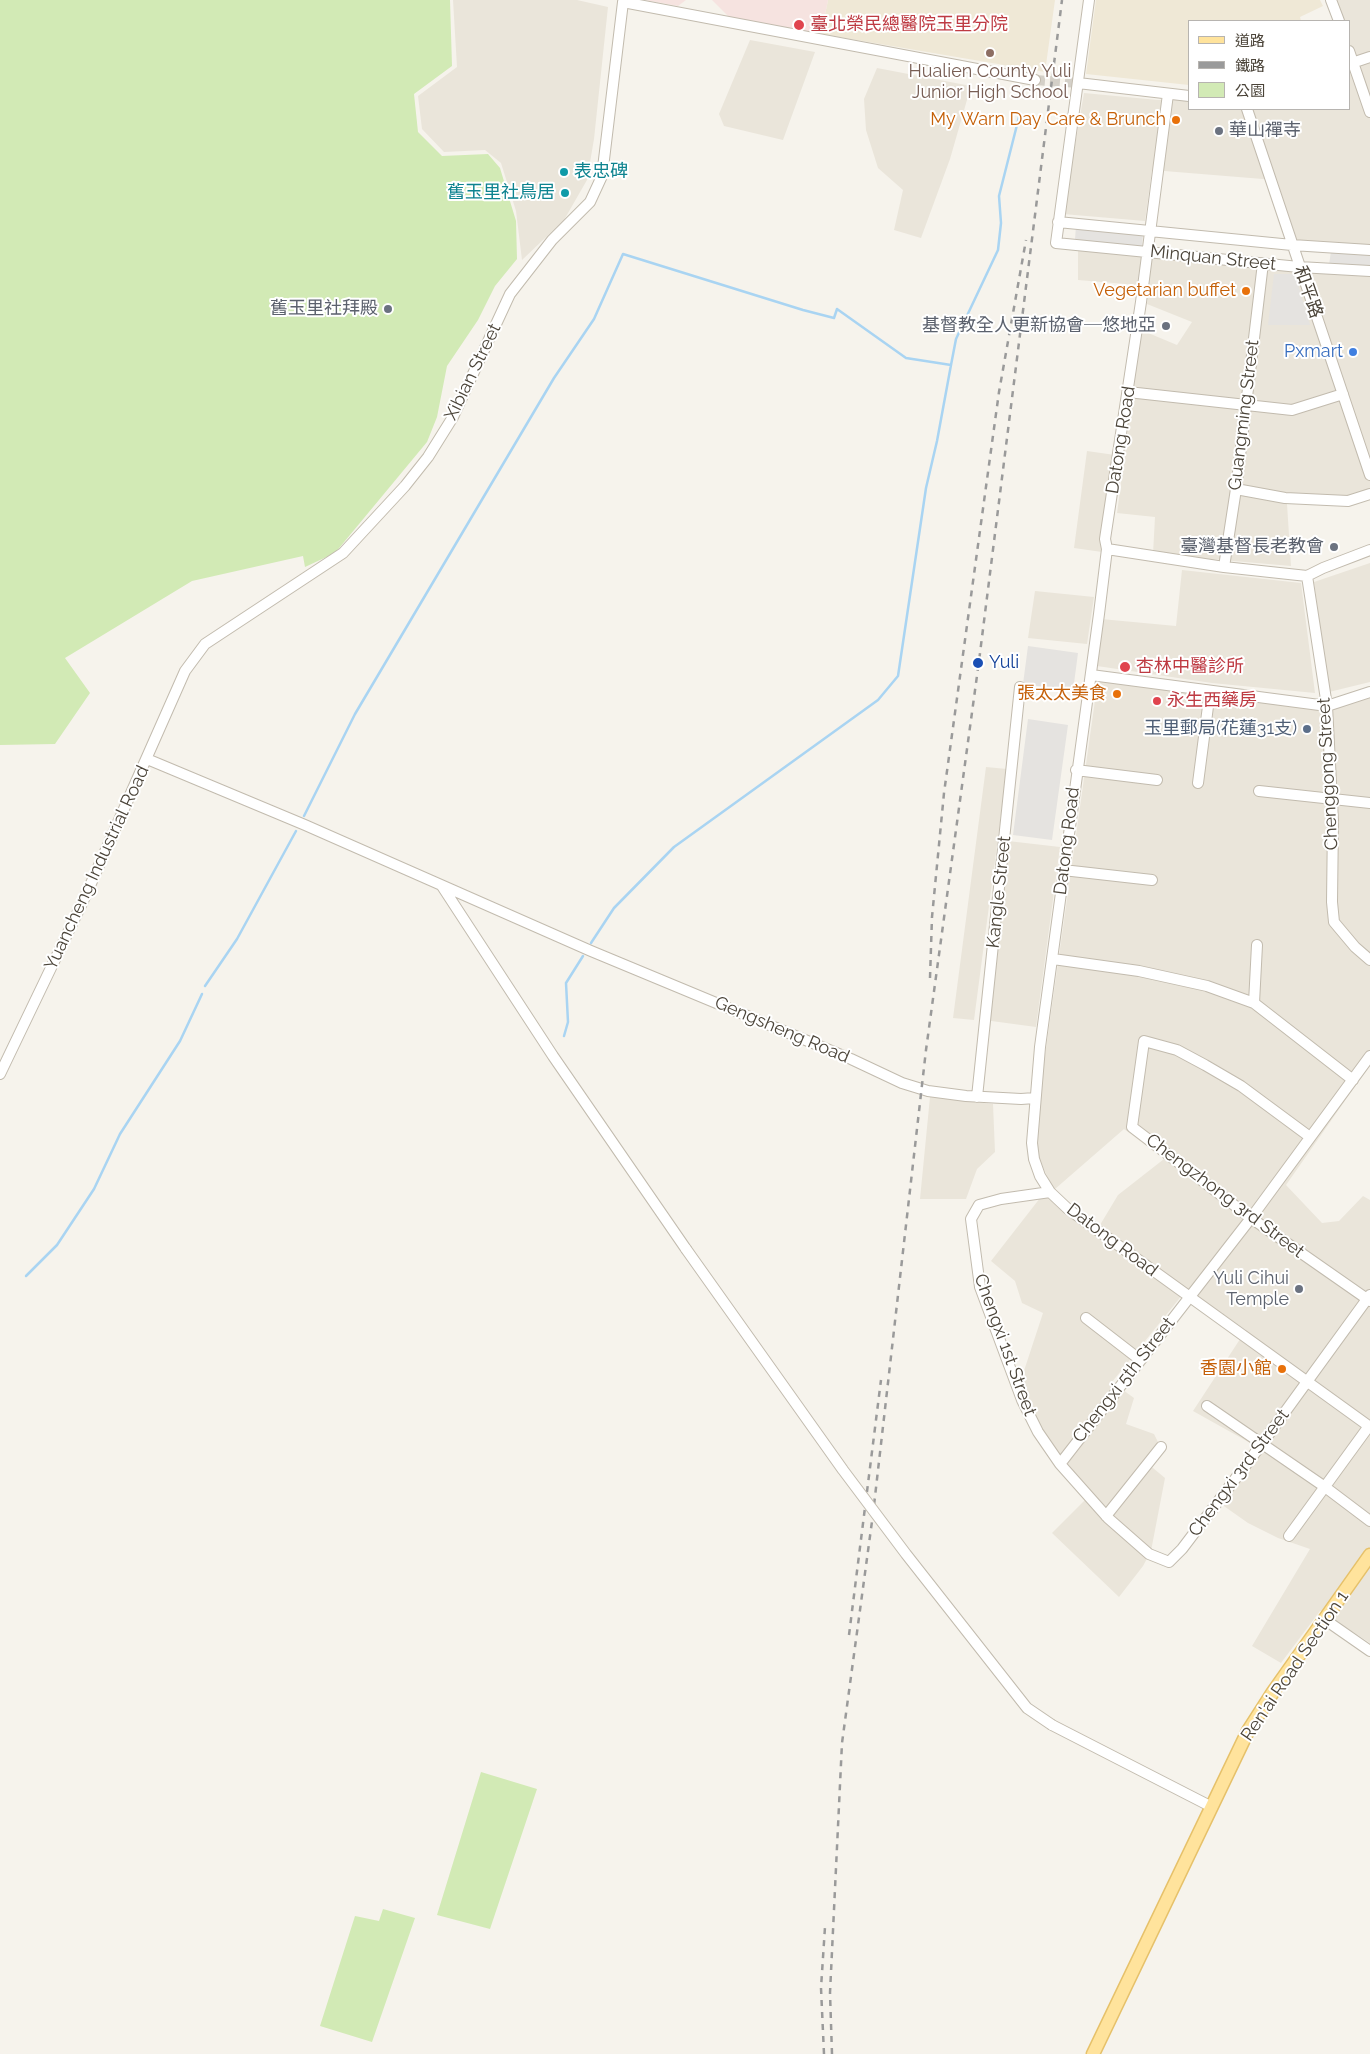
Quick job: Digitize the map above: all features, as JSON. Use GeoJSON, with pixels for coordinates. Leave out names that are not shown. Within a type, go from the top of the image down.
{"type":"FeatureCollection","features":[{"type":"Feature","properties":{"kind":"main road","name":"Ren'ai Road Section 1"},"geometry":{"type":"LineString","coordinates":[[1093,2054],[1253,1724],[1370,1555]]}},
{"type":"Feature","properties":{"kind":"street"},"geometry":{"type":"LineString","coordinates":[[1058,222],[1089,0]]}},
{"type":"Feature","properties":{"kind":"street"},"geometry":{"type":"LineString","coordinates":[[1331,0],[1339,20]]}},
{"type":"Feature","properties":{"kind":"street","name":"Xibian Street"},"geometry":{"type":"LineString","coordinates":[[191,662],[205,644],[280,597],[343,553],[399,493],[428,457],[472,379],[510,294],[552,240],[590,202],[598,187],[602,176],[623,2],[1035,80]]}},
{"type":"Feature","properties":{"kind":"street"},"geometry":{"type":"LineString","coordinates":[[1370,57],[1351,63],[1370,112]]}},
{"type":"Feature","properties":{"kind":"street"},"geometry":{"type":"LineString","coordinates":[[1078,83],[1188,96]]}},
{"type":"Feature","properties":{"kind":"street","name":"Datong Road"},"geometry":{"type":"LineString","coordinates":[[1168,94],[1151,230],[1105,539],[1107,549],[1063,870],[1035,1098],[1032,1143],[1034,1159],[1040,1176],[1050,1192],[1068,1209],[1370,1426]]}},
{"type":"Feature","properties":{"kind":"street","name":"和平路"},"geometry":{"type":"LineString","coordinates":[[1247,110],[1370,475]]}},
{"type":"Feature","properties":{"kind":"street","name":"Minquan Street"},"geometry":{"type":"LineString","coordinates":[[1370,250],[1292,245],[1058,222],[1056,243],[1299,267],[1370,271]]}},
{"type":"Feature","properties":{"kind":"street","name":"Guangming Street"},"geometry":{"type":"LineString","coordinates":[[1224,567],[1236,489],[1263,263]]}},
{"type":"Feature","properties":{"kind":"street"},"geometry":{"type":"LineString","coordinates":[[1128,392],[1292,410],[1343,394]]}},
{"type":"Feature","properties":{"kind":"street"},"geometry":{"type":"LineString","coordinates":[[1236,489],[1285,498],[1348,501],[1370,494]]}},
{"type":"Feature","properties":{"kind":"street"},"geometry":{"type":"LineString","coordinates":[[1107,549],[1224,567],[1307,576],[1370,550]]}},
{"type":"Feature","properties":{"kind":"street","name":"Chenggong Street"},"geometry":{"type":"LineString","coordinates":[[1307,576],[1327,706],[1332,800],[1332,902],[1334,922],[1355,947],[1370,960]]}},
{"type":"Feature","properties":{"kind":"street","name":"Yuancheng Industrial Road"},"geometry":{"type":"LineString","coordinates":[[0,1074],[85,897],[147,759],[184,670],[191,662]]}},
{"type":"Feature","properties":{"kind":"street"},"geometry":{"type":"LineString","coordinates":[[1091,675],[1327,706],[1370,692]]}},
{"type":"Feature","properties":{"kind":"street","name":"Kangle Street"},"geometry":{"type":"LineString","coordinates":[[977,1097],[1020,687]]}},
{"type":"Feature","properties":{"kind":"street"},"geometry":{"type":"LineString","coordinates":[[1198,782],[1210,691]]}},
{"type":"Feature","properties":{"kind":"street","name":"Gengsheng Road"},"geometry":{"type":"LineString","coordinates":[[147,759],[305,825],[537,927],[851,1058],[902,1083],[928,1091],[977,1097],[1035,1098]]}},
{"type":"Feature","properties":{"kind":"street"},"geometry":{"type":"LineString","coordinates":[[1076,770],[1157,780]]}},
{"type":"Feature","properties":{"kind":"street"},"geometry":{"type":"LineString","coordinates":[[1259,791],[1370,803]]}},
{"type":"Feature","properties":{"kind":"street"},"geometry":{"type":"LineString","coordinates":[[1063,870],[1152,880]]}},
{"type":"Feature","properties":{"kind":"street"},"geometry":{"type":"LineString","coordinates":[[441,885],[553,1056],[842,1470],[1027,1708],[1052,1725],[1212,1807]]}},
{"type":"Feature","properties":{"kind":"street"},"geometry":{"type":"LineString","coordinates":[[1254,1004],[1257,946]]}},
{"type":"Feature","properties":{"kind":"street"},"geometry":{"type":"LineString","coordinates":[[1052,958],[1139,971],[1207,986],[1254,1004],[1353,1080]]}},
{"type":"Feature","properties":{"kind":"street","name":"Chengzhong 3rd Street"},"geometry":{"type":"LineString","coordinates":[[1310,1137],[1241,1086],[1177,1050],[1144,1041],[1132,1127],[1251,1218],[1369,1298]]}},
{"type":"Feature","properties":{"kind":"street","name":"Chengxi 5th Street"},"geometry":{"type":"LineString","coordinates":[[1060,1464],[1139,1359],[1251,1218],[1370,1056]]}},
{"type":"Feature","properties":{"kind":"street","name":"Chengxi 1st Street"},"geometry":{"type":"LineString","coordinates":[[1050,1192],[1000,1199],[979,1205],[971,1219],[980,1288],[1022,1400],[1038,1432],[1060,1464],[1106,1516],[1150,1554],[1169,1562]]}},
{"type":"Feature","properties":{"kind":"street","name":"Chengxi 3rd Street"},"geometry":{"type":"LineString","coordinates":[[1169,1562],[1182,1549],[1261,1445],[1369,1298]]}},
{"type":"Feature","properties":{"kind":"street"},"geometry":{"type":"LineString","coordinates":[[1086,1318],[1139,1359]]}},
{"type":"Feature","properties":{"kind":"street"},"geometry":{"type":"LineString","coordinates":[[1207,1406],[1261,1445],[1325,1487],[1370,1521]]}},
{"type":"Feature","properties":{"kind":"street"},"geometry":{"type":"LineString","coordinates":[[1289,1536],[1370,1426]]}},
{"type":"Feature","properties":{"kind":"street"},"geometry":{"type":"LineString","coordinates":[[1106,1516],[1161,1447]]}},
{"type":"Feature","properties":{"kind":"street"},"geometry":{"type":"LineString","coordinates":[[1324,1619],[1370,1651]]}},
{"type":"Feature","properties":{"kind":"shaded area"},"geometry":{"type":"Polygon","coordinates":[[[453,0],[577,0],[608,7],[594,139],[587,180],[564,220],[522,260],[516,211],[501,163],[485,150],[444,152],[422,129],[418,96],[457,67],[453,0]]]}},
{"type":"Feature","properties":{"kind":"shaded area"},"geometry":{"type":"Polygon","coordinates":[[[645,0],[686,0],[678,6],[645,0]]]}},
{"type":"Feature","properties":{"kind":"shaded area","name":"臺北榮民總醫院玉里分院"},"geometry":{"type":"Polygon","coordinates":[[[712,0],[828,0],[821,34],[729,17],[712,0]]]}},
{"type":"Feature","properties":{"kind":"shaded area","name":"Hualien County Yuli Junior High School"},"geometry":{"type":"Polygon","coordinates":[[[828,0],[1055,0],[1045,72],[821,34],[828,0]]]}},
{"type":"Feature","properties":{"kind":"shaded area","name":"Hualien County Yuli Junior High School"},"geometry":{"type":"Polygon","coordinates":[[[1096,0],[1320,0],[1323,6],[1300,17],[1301,20],[1188,20],[1188,85],[1086,74],[1096,0]]]}},
{"type":"Feature","properties":{"kind":"shaded area"},"geometry":{"type":"Polygon","coordinates":[[[1332,0],[1370,0],[1370,246],[1297,242],[1275,180],[1152,170],[1145,221],[1063,214],[1084,93],[1158,100],[1188,100],[1188,110],[1350,110],[1350,20],[1333,20],[1338,18],[1332,0]]]}},
{"type":"Feature","properties":{"kind":"shaded area"},"geometry":{"type":"Polygon","coordinates":[[[750,40],[815,52],[783,140],[724,126],[719,114],[750,40]]]}},
{"type":"Feature","properties":{"kind":"shaded area"},"geometry":{"type":"Polygon","coordinates":[[[877,68],[971,86],[950,159],[921,238],[894,230],[903,190],[878,168],[866,130],[864,99],[877,68]]]}},
{"type":"Feature","properties":{"kind":"shaded area"},"geometry":{"type":"Polygon","coordinates":[[[1076,225],[1143,233],[1142,248],[1075,240],[1076,225]]]}},
{"type":"Feature","properties":{"kind":"shaded area"},"geometry":{"type":"Polygon","coordinates":[[[1078,250],[1295,272],[1370,273],[1370,495],[1287,504],[1291,566],[1153,554],[1155,517],[1117,513],[1141,330],[1177,345],[1192,322],[1147,304],[1149,286],[1078,280],[1078,250]]]}},
{"type":"Feature","properties":{"kind":"shaded area"},"geometry":{"type":"Polygon","coordinates":[[[1331,251],[1370,252],[1370,266],[1329,265],[1331,251]]]}},
{"type":"Feature","properties":{"kind":"shaded area"},"geometry":{"type":"Polygon","coordinates":[[[1274,274],[1295,274],[1310,325],[1268,325],[1274,274]]]}},
{"type":"Feature","properties":{"kind":"shaded area"},"geometry":{"type":"Polygon","coordinates":[[[1087,451],[1115,455],[1102,552],[1074,548],[1087,451]]]}},
{"type":"Feature","properties":{"kind":"shaded area"},"geometry":{"type":"Polygon","coordinates":[[[1370,563],[1370,682],[1329,692],[1314,582],[1370,563]]]}},
{"type":"Feature","properties":{"kind":"shaded area"},"geometry":{"type":"Polygon","coordinates":[[[1182,570],[1301,583],[1315,693],[1212,683],[1097,666],[1101,619],[1176,626],[1182,570]]]}},
{"type":"Feature","properties":{"kind":"shaded area"},"geometry":{"type":"Polygon","coordinates":[[[1035,591],[1094,597],[1087,644],[1028,638],[1035,591]]]}},
{"type":"Feature","properties":{"kind":"shaded area"},"geometry":{"type":"Polygon","coordinates":[[[1028,646],[1078,653],[1073,691],[1023,684],[1028,646]]]}},
{"type":"Feature","properties":{"kind":"shaded area"},"geometry":{"type":"Polygon","coordinates":[[[1098,679],[1218,698],[1324,704],[1370,691],[1370,1065],[1286,1185],[1322,1223],[1339,1221],[1363,1196],[1370,1200],[1370,1643],[1320,1611],[1281,1663],[1252,1646],[1310,1549],[1278,1538],[1248,1523],[1221,1504],[1261,1449],[1193,1411],[1246,1330],[1187,1289],[1112,1382],[1134,1398],[1126,1424],[1154,1434],[1159,1444],[1147,1463],[1165,1478],[1151,1551],[1143,1566],[1119,1597],[1052,1533],[1089,1496],[1039,1425],[1019,1386],[1043,1313],[1022,1303],[1015,1281],[991,1261],[1051,1184],[1038,1157],[1036,1142],[1038,1105],[1098,679]],[[1124,1129],[1055,1189],[1072,1206],[1100,1225],[1118,1195],[1164,1159],[1124,1129]]]}},
{"type":"Feature","properties":{"kind":"shaded area"},"geometry":{"type":"Polygon","coordinates":[[[1028,719],[1068,725],[1052,840],[1013,835],[1028,719]]]}},
{"type":"Feature","properties":{"kind":"shaded area"},"geometry":{"type":"Polygon","coordinates":[[[986,767],[1007,769],[974,1020],[953,1018],[986,767]]]}},
{"type":"Feature","properties":{"kind":"shaded area"},"geometry":{"type":"Polygon","coordinates":[[[1008,841],[1060,847],[1036,1027],[984,1020],[1008,841]]]}},
{"type":"Feature","properties":{"kind":"shaded area"},"geometry":{"type":"Polygon","coordinates":[[[930,1097],[993,1104],[995,1152],[977,1169],[966,1199],[920,1199],[930,1097]]]}},
{"type":"Feature","properties":{"kind":"green space"},"geometry":{"type":"Polygon","coordinates":[[[0,0],[450,0],[452,66],[414,94],[418,132],[442,156],[488,154],[500,168],[516,221],[517,259],[495,286],[478,320],[447,366],[437,417],[427,442],[335,553],[305,567],[303,556],[192,581],[65,658],[90,693],[55,744],[0,745],[0,0]]]}},
{"type":"Feature","properties":{"kind":"green space"},"geometry":{"type":"Polygon","coordinates":[[[481,1772],[537,1789],[490,1929],[437,1915],[481,1772]]]}},
{"type":"Feature","properties":{"kind":"green space"},"geometry":{"type":"Polygon","coordinates":[[[383,1909],[415,1918],[372,2042],[320,2026],[355,1916],[379,1921],[383,1909]]]}},
{"type":"Feature","properties":{"kind":"waterway"},"geometry":{"type":"LineString","coordinates":[[304,816],[355,714],[554,378],[594,319],[623,254],[834,318],[837,309],[906,358],[951,365],[956,339],[998,250],[1001,223],[999,196],[1020,113]]}},
{"type":"Feature","properties":{"kind":"waterway"},"geometry":{"type":"LineString","coordinates":[[591,943],[614,908],[674,847],[878,700],[898,676],[926,488],[951,365]]}},
{"type":"Feature","properties":{"kind":"waterway"},"geometry":{"type":"LineString","coordinates":[[205,986],[237,939],[296,831]]}},
{"type":"Feature","properties":{"kind":"waterway"},"geometry":{"type":"LineString","coordinates":[[564,1036],[568,1022],[566,983],[583,956]]}},
{"type":"Feature","properties":{"kind":"waterway"},"geometry":{"type":"LineString","coordinates":[[26,1276],[57,1245],[94,1189],[120,1134],[180,1041],[202,994]]}},
{"type":"Feature","properties":{"kind":"tunnel"},"geometry":{"type":"LineString","coordinates":[[1035,80],[1078,83]]}},
{"type":"Feature","properties":{"kind":"railway"},"geometry":{"type":"LineString","coordinates":[[832,2054],[830,1993],[842,1743],[873,1514],[926,1050],[979,661],[1062,0]]}},
{"type":"Feature","properties":{"kind":"railway"},"geometry":{"type":"LineString","coordinates":[[930,978],[932,917],[944,793],[999,392],[1026,240]]}},
{"type":"Feature","properties":{"kind":"railway"},"geometry":{"type":"LineString","coordinates":[[849,1635],[881,1380]]}},
{"type":"Feature","properties":{"kind":"railway"},"geometry":{"type":"LineString","coordinates":[[824,2054],[821,1988],[825,1927]]}},
{"type":"Feature","properties":{"kind":"place","name":"臺北榮民總醫院玉里分院"},"geometry":{"type":"Point","coordinates":[799,25]}},
{"type":"Feature","properties":{"kind":"place","name":"Hualien County Yuli Junior High School"},"geometry":{"type":"Point","coordinates":[990,53]}},
{"type":"Feature","properties":{"kind":"place","name":"My Warn Day Care & Brunch"},"geometry":{"type":"Point","coordinates":[1176,120]}},
{"type":"Feature","properties":{"kind":"place","name":"華山禪寺"},"geometry":{"type":"Point","coordinates":[1219,131]}},
{"type":"Feature","properties":{"kind":"place","name":"表忠碑"},"geometry":{"type":"Point","coordinates":[564,172]}},
{"type":"Feature","properties":{"kind":"place","name":"舊玉里社鳥居"},"geometry":{"type":"Point","coordinates":[565,193]}},
{"type":"Feature","properties":{"kind":"place","name":"Vegetarian buffet"},"geometry":{"type":"Point","coordinates":[1246,291]}},
{"type":"Feature","properties":{"kind":"place","name":"舊玉里社拜殿"},"geometry":{"type":"Point","coordinates":[388,309]}},
{"type":"Feature","properties":{"kind":"place","name":"基督教全人更新協會─悠地亞"},"geometry":{"type":"Point","coordinates":[1166,326]}},
{"type":"Feature","properties":{"kind":"place","name":"Pxmart"},"geometry":{"type":"Point","coordinates":[1353,352]}},
{"type":"Feature","properties":{"kind":"place","name":"臺灣基督長老教會"},"geometry":{"type":"Point","coordinates":[1334,547]}},
{"type":"Feature","properties":{"kind":"place","name":"Yuli"},"geometry":{"type":"Point","coordinates":[978,663]}},
{"type":"Feature","properties":{"kind":"place","name":"杏林中醫診所"},"geometry":{"type":"Point","coordinates":[1125,667]}},
{"type":"Feature","properties":{"kind":"place","name":"張太太美食"},"geometry":{"type":"Point","coordinates":[1117,694]}},
{"type":"Feature","properties":{"kind":"place","name":"永生西藥房"},"geometry":{"type":"Point","coordinates":[1157,701]}},
{"type":"Feature","properties":{"kind":"place","name":"玉里郵局(花蓮31支)"},"geometry":{"type":"Point","coordinates":[1307,729]}},
{"type":"Feature","properties":{"kind":"place","name":"Yuli Cihui Temple"},"geometry":{"type":"Point","coordinates":[1299,1289]}},
{"type":"Feature","properties":{"kind":"place","name":"香園小館"},"geometry":{"type":"Point","coordinates":[1282,1369]}}]}
